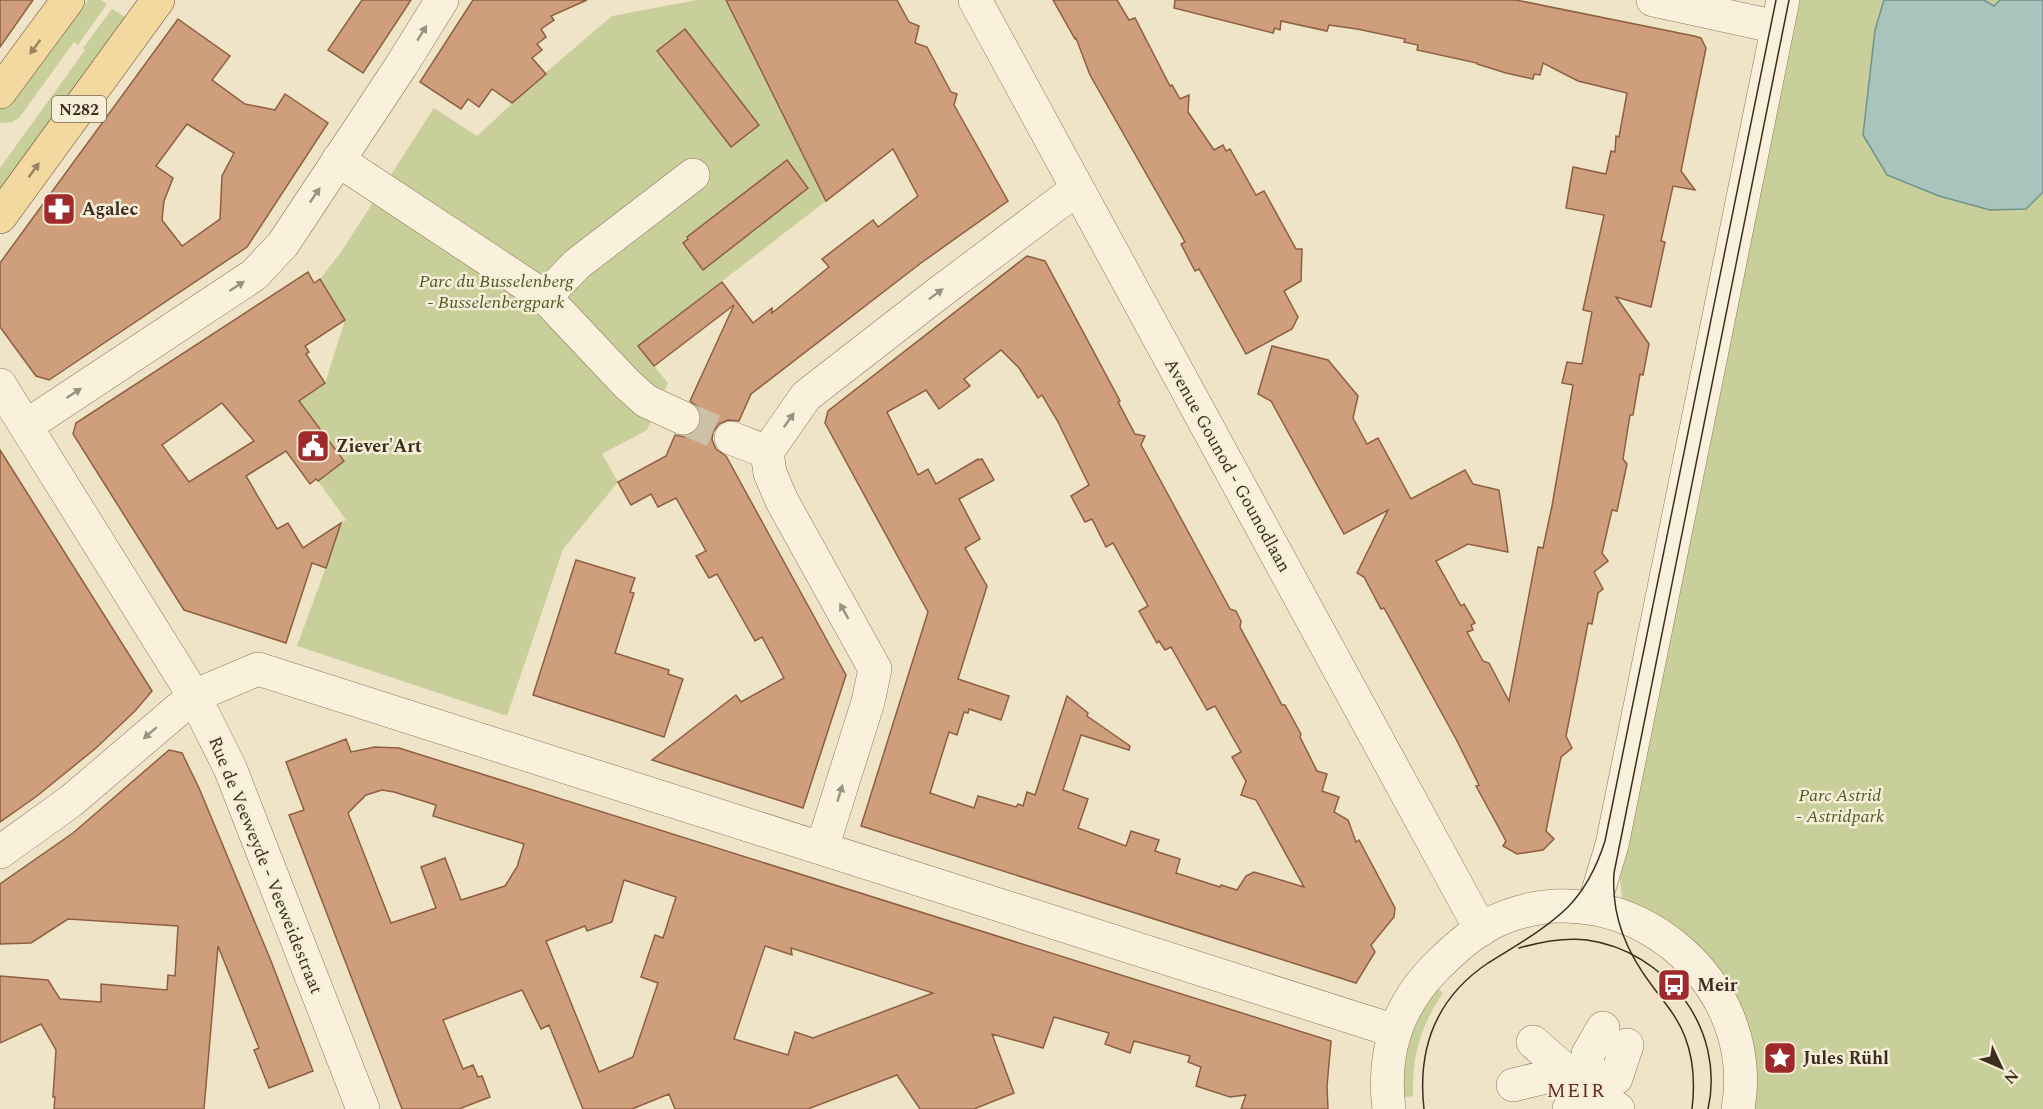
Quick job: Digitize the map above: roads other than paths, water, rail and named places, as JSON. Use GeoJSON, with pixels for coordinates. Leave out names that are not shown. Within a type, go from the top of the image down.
{"type":"FeatureCollection","features":[{"type":"Feature","properties":{"kind":"main road"},"geometry":{"type":"LineString","coordinates":[[0,92],[68,0]]}},
{"type":"Feature","properties":{"kind":"main road","name":"N282"},"geometry":{"type":"LineString","coordinates":[[0,217],[158,0]]}},
{"type":"Feature","properties":{"kind":"street"},"geometry":{"type":"LineString","coordinates":[[26,426],[254,274],[282,244],[401,66],[442,0]]}},
{"type":"Feature","properties":{"kind":"street","name":"Avenue Gounod - Gounodlaan"},"geometry":{"type":"LineString","coordinates":[[975,0],[1481,930]]}},
{"type":"Feature","properties":{"kind":"street"},"geometry":{"type":"LineString","coordinates":[[1593,908],[1612,844],[1780,14],[1653,0]]}},
{"type":"Feature","properties":{"kind":"street"},"geometry":{"type":"LineString","coordinates":[[338,160],[545,297],[640,395],[657,407],[683,418]]}},
{"type":"Feature","properties":{"kind":"street"},"geometry":{"type":"LineString","coordinates":[[545,297],[577,264],[693,175]]}},
{"type":"Feature","properties":{"kind":"street"},"geometry":{"type":"LineString","coordinates":[[822,848],[868,702],[875,669],[782,501],[771,473],[767,452],[806,396],[1077,189]]}},
{"type":"Feature","properties":{"kind":"street","name":"Rue de Veeweyde - Veeweidestraat"},"geometry":{"type":"LineString","coordinates":[[0,385],[195,696],[230,768],[363,1109]]}},
{"type":"Feature","properties":{"kind":"street"},"geometry":{"type":"LineString","coordinates":[[731,438],[767,452]]}},
{"type":"Feature","properties":{"kind":"street"},"geometry":{"type":"LineString","coordinates":[[0,852],[71,801],[195,696],[258,669],[1395,1031]]}},
{"type":"Feature","properties":{"kind":"street"},"geometry":{"type":"LineString","coordinates":[[1389,1109],[1387,1074],[1395,1031],[1409,999],[1425,979],[1451,952],[1481,930],[1503,918],[1539,908],[1568,906],[1593,908],[1628,918],[1662,936],[1686,956],[1712,987],[1727,1017],[1738,1056],[1740,1081],[1738,1109]]}},
{"type":"Feature","properties":{"kind":"street"},"geometry":{"type":"LineString","coordinates":[[1574,1090],[1616,1078],[1615,1036]]}},
{"type":"Feature","properties":{"kind":"street"},"geometry":{"type":"LineString","coordinates":[[1533,1042],[1574,1090]]}},
{"type":"Feature","properties":{"kind":"street"},"geometry":{"type":"LineString","coordinates":[[1513,1085],[1574,1090],[1618,1109]]}},
{"type":"Feature","properties":{"kind":"water"},"geometry":{"type":"Polygon","coordinates":[[[1884,0],[1984,0],[1994,6],[2000,0],[2043,0],[2043,192],[2026,209],[1990,210],[1939,196],[1887,175],[1863,135],[1875,30],[1884,0]]]}},
{"type":"Feature","properties":{"kind":"tunnel"},"geometry":{"type":"LineString","coordinates":[[683,418],[731,438]]}},
{"type":"Feature","properties":{"kind":"tram line"},"geometry":{"type":"LineString","coordinates":[[1424,1109],[1423,1086],[1427,1045],[1443,1008],[1470,977],[1539,931],[1567,908],[1590,877],[1605,841],[1776,0]]}},
{"type":"Feature","properties":{"kind":"tram line"},"geometry":{"type":"LineString","coordinates":[[1692,1109],[1693,1072],[1688,1046],[1675,1017],[1628,948],[1615,905],[1614,873],[1789,0]]}},
{"type":"Feature","properties":{"kind":"tram line"},"geometry":{"type":"LineString","coordinates":[[1519,948],[1552,941],[1587,940],[1616,947],[1642,960],[1665,977],[1684,999],[1698,1023],[1708,1050],[1711,1079],[1708,1109]]}},
{"type":"Feature","properties":{"kind":"place","name":"Agalec"},"geometry":{"type":"Point","coordinates":[59,209]}},
{"type":"Feature","properties":{"kind":"place","name":"Ziever'Art"},"geometry":{"type":"Point","coordinates":[313,446]}},
{"type":"Feature","properties":{"kind":"place","name":"Meir"},"geometry":{"type":"Point","coordinates":[1674,985]}},
{"type":"Feature","properties":{"kind":"place","name":"Jules Rühl"},"geometry":{"type":"Point","coordinates":[1780,1058]}},
{"type":"Feature","properties":{"kind":"district","name":"MEIR"},"geometry":{"type":"Point","coordinates":[1576,1090]}},
{"type":"Feature","properties":{"kind":"park label","name":"Parc du Busselenberg - Busselenbergpark"},"geometry":{"type":"Point","coordinates":[496,291]}},
{"type":"Feature","properties":{"kind":"park label","name":"Parc Astrid - Astridpark"},"geometry":{"type":"Point","coordinates":[1840,805]}}]}
